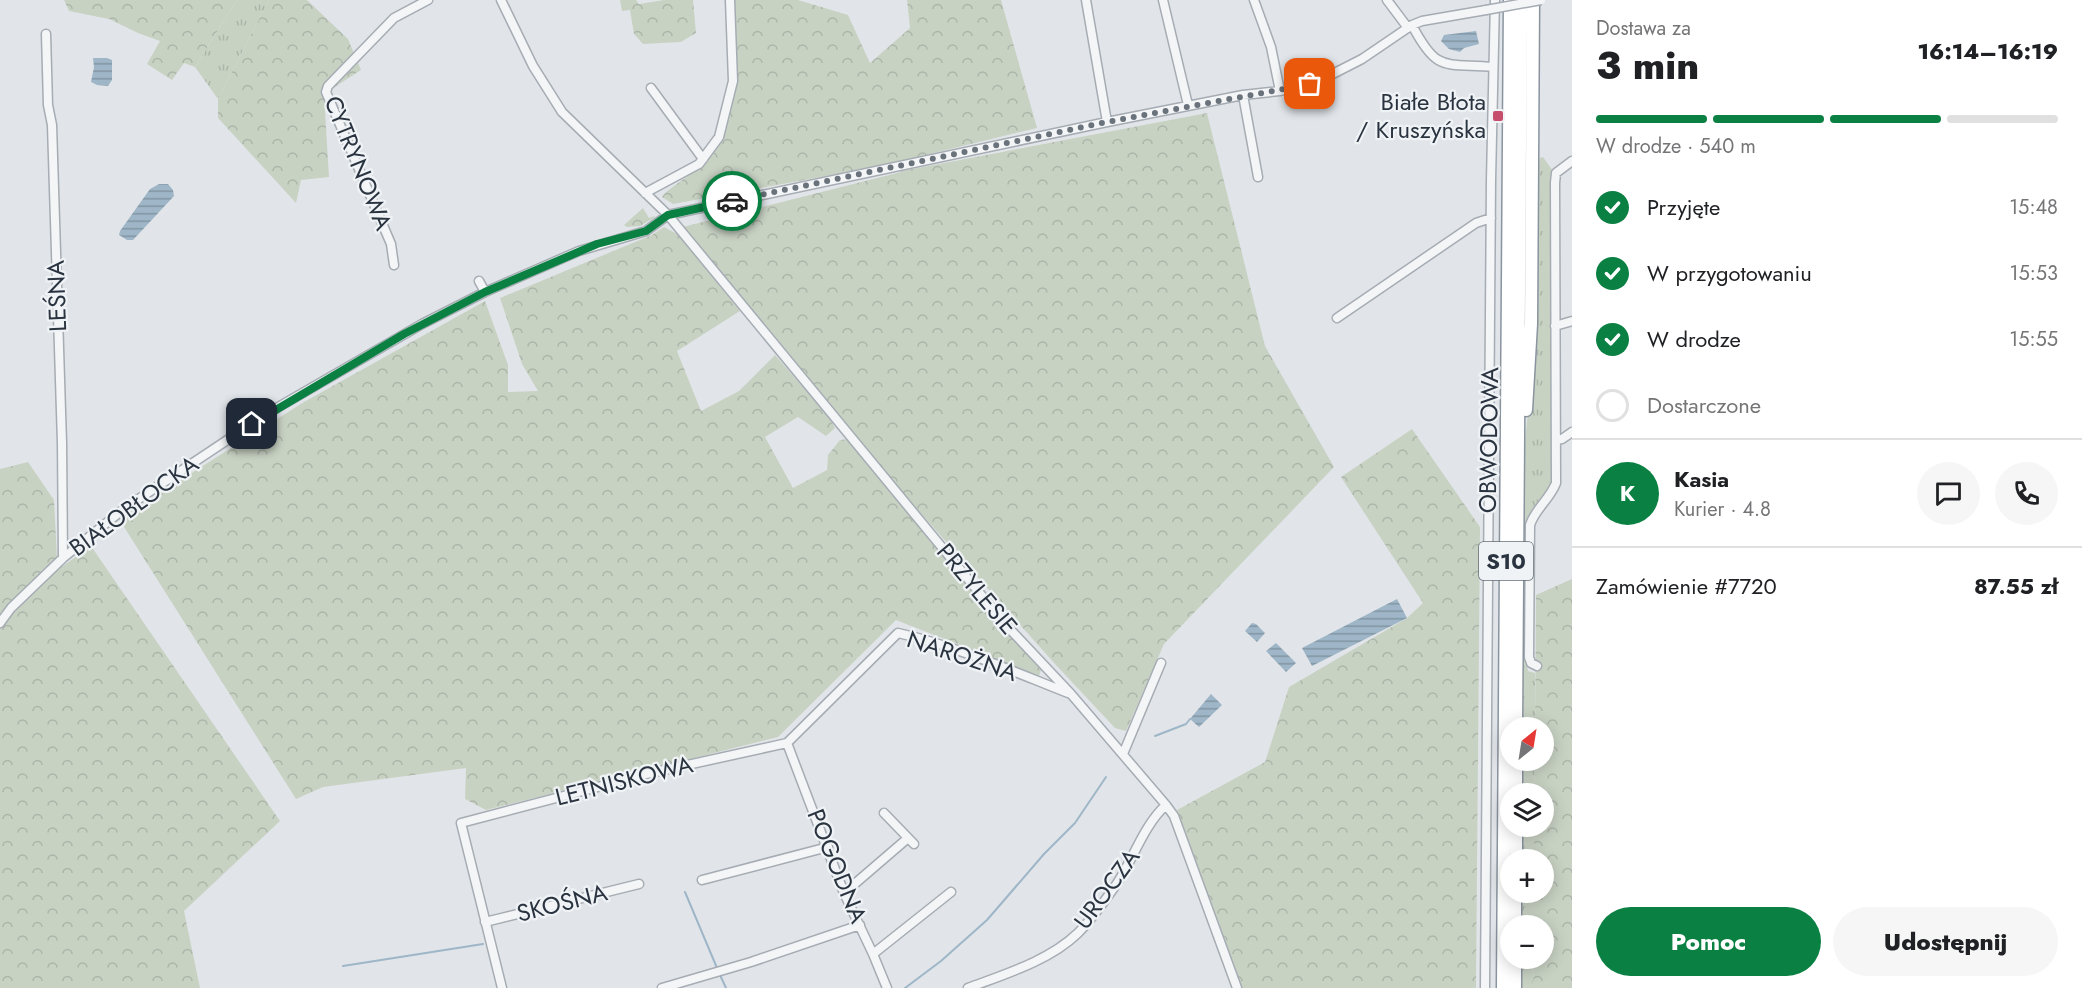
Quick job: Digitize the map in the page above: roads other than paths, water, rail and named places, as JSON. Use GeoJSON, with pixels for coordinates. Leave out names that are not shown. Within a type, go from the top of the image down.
{"type":"FeatureCollection","features":[{"type":"Feature","properties":{"kind":"highway","name":"S10"},"geometry":{"type":"LineString","coordinates":[[1503,988],[1510,0]]}},
{"type":"Feature","properties":{"kind":"highway","name":"S10"},"geometry":{"type":"LineString","coordinates":[[1516,717],[1521,0]]}},
{"type":"Feature","properties":{"kind":"highway"},"geometry":{"type":"LineString","coordinates":[[1519,456],[1526,405],[1531,331],[1533,0]]}},
{"type":"Feature","properties":{"kind":"highway"},"geometry":{"type":"LineString","coordinates":[[1515,969],[1515,988]]}},
{"type":"Feature","properties":{"kind":"street","name":"CYTRYNOWA"},"geometry":{"type":"LineString","coordinates":[[394,265],[391,244],[326,92],[328,86],[394,18],[428,0]]}},
{"type":"Feature","properties":{"kind":"street","name":"PRZYLESIE"},"geometry":{"type":"LineString","coordinates":[[501,0],[533,66],[555,103],[570,121],[668,215],[1005,625],[1071,694],[1167,805],[1174,816],[1237,988]]}},
{"type":"Feature","properties":{"kind":"street"},"geometry":{"type":"LineString","coordinates":[[645,193],[699,164],[719,137],[733,81],[730,0]]}},
{"type":"Feature","properties":{"kind":"street"},"geometry":{"type":"LineString","coordinates":[[1086,0],[1107,122]]}},
{"type":"Feature","properties":{"kind":"street"},"geometry":{"type":"LineString","coordinates":[[1163,0],[1188,105]]}},
{"type":"Feature","properties":{"kind":"street"},"geometry":{"type":"LineString","coordinates":[[1254,0],[1271,47],[1280,91]]}},
{"type":"Feature","properties":{"kind":"street"},"geometry":{"type":"LineString","coordinates":[[1387,0],[1410,27],[1423,47],[1436,59],[1453,66],[1493,67]]}},
{"type":"Feature","properties":{"kind":"street","name":"OBWODOWA"},"geometry":{"type":"LineString","coordinates":[[1485,988],[1495,0]]}},
{"type":"Feature","properties":{"kind":"street"},"geometry":{"type":"LineString","coordinates":[[668,215],[1188,105],[1280,91],[1315,83],[1362,59],[1422,21],[1541,0]]}},
{"type":"Feature","properties":{"kind":"street","name":"LEŚNA"},"geometry":{"type":"LineString","coordinates":[[46,34],[48,105],[52,125],[62,443],[63,558]]}},
{"type":"Feature","properties":{"kind":"street"},"geometry":{"type":"LineString","coordinates":[[651,88],[703,159]]}},
{"type":"Feature","properties":{"kind":"street"},"geometry":{"type":"LineString","coordinates":[[1243,95],[1258,177]]}},
{"type":"Feature","properties":{"kind":"street"},"geometry":{"type":"LineString","coordinates":[[1537,666],[1531,663],[1529,657],[1530,525],[1533,516],[1551,495],[1556,483],[1555,183],[1556,173],[1571,164]]}},
{"type":"Feature","properties":{"kind":"street","name":"BIAŁOBŁOCKA"},"geometry":{"type":"LineString","coordinates":[[0,623],[11,608],[63,558],[141,497],[311,382],[485,292],[597,244],[646,231],[668,215]]}},
{"type":"Feature","properties":{"kind":"street"},"geometry":{"type":"LineString","coordinates":[[1337,318],[1476,223],[1491,218]]}},
{"type":"Feature","properties":{"kind":"street"},"geometry":{"type":"LineString","coordinates":[[479,281],[485,292]]}},
{"type":"Feature","properties":{"kind":"street"},"geometry":{"type":"LineString","coordinates":[[1555,326],[1572,321]]}},
{"type":"Feature","properties":{"kind":"street"},"geometry":{"type":"LineString","coordinates":[[1556,440],[1572,432]]}},
{"type":"Feature","properties":{"kind":"street"},"geometry":{"type":"LineString","coordinates":[[218,435],[219,446]]}},
{"type":"Feature","properties":{"kind":"street"},"geometry":{"type":"LineString","coordinates":[[139,488],[141,497]]}},
{"type":"Feature","properties":{"kind":"street"},"geometry":{"type":"LineString","coordinates":[[0,614],[11,608]]}},
{"type":"Feature","properties":{"kind":"street","name":"NAROŻNA"},"geometry":{"type":"LineString","coordinates":[[788,743],[898,633],[968,654],[1071,694]]}},
{"type":"Feature","properties":{"kind":"street"},"geometry":{"type":"LineString","coordinates":[[1123,754],[1161,663]]}},
{"type":"Feature","properties":{"kind":"street","name":"LETNISKOWA"},"geometry":{"type":"LineString","coordinates":[[485,922],[461,823],[651,773],[788,743]]}},
{"type":"Feature","properties":{"kind":"street","name":"POGODNA"},"geometry":{"type":"LineString","coordinates":[[788,743],[844,893],[887,988]]}},
{"type":"Feature","properties":{"kind":"street","name":"UROCZA"},"geometry":{"type":"LineString","coordinates":[[968,988],[1024,967],[1045,956],[1077,933],[1118,882],[1157,814],[1167,805]]}},
{"type":"Feature","properties":{"kind":"street"},"geometry":{"type":"LineString","coordinates":[[844,893],[911,841],[884,813]]}},
{"type":"Feature","properties":{"kind":"street"},"geometry":{"type":"LineString","coordinates":[[702,880],[828,847]]}},
{"type":"Feature","properties":{"kind":"street","name":"SKOŚNA"},"geometry":{"type":"LineString","coordinates":[[485,922],[639,884]]}},
{"type":"Feature","properties":{"kind":"street"},"geometry":{"type":"LineString","coordinates":[[873,954],[951,892]]}},
{"type":"Feature","properties":{"kind":"street"},"geometry":{"type":"LineString","coordinates":[[485,922],[502,988]]}},
{"type":"Feature","properties":{"kind":"street"},"geometry":{"type":"LineString","coordinates":[[662,988],[860,926]]}},
{"type":"Feature","properties":{"kind":"water"},"geometry":{"type":"Polygon","coordinates":[[[1476,31],[1479,44],[1464,48],[1460,52],[1449,49],[1441,41],[1444,35],[1476,31]]]}},
{"type":"Feature","properties":{"kind":"water"},"geometry":{"type":"Polygon","coordinates":[[[93,58],[112,60],[112,80],[108,86],[91,82],[93,58]]]}},
{"type":"Feature","properties":{"kind":"water"},"geometry":{"type":"Polygon","coordinates":[[[159,184],[168,184],[174,196],[133,240],[127,240],[119,235],[150,189],[159,184]]]}},
{"type":"Feature","properties":{"kind":"water"},"geometry":{"type":"Polygon","coordinates":[[[1397,599],[1407,618],[1312,666],[1302,648],[1397,599]]]}},
{"type":"Feature","properties":{"kind":"water"},"geometry":{"type":"Polygon","coordinates":[[[1252,623],[1265,633],[1257,642],[1245,631],[1252,623]]]}},
{"type":"Feature","properties":{"kind":"water"},"geometry":{"type":"Polygon","coordinates":[[[1276,643],[1296,663],[1286,672],[1266,651],[1276,643]]]}},
{"type":"Feature","properties":{"kind":"water"},"geometry":{"type":"Polygon","coordinates":[[[1211,694],[1222,705],[1199,727],[1190,719],[1211,694]]]}},
{"type":"Feature","properties":{"kind":"waterway"},"geometry":{"type":"LineString","coordinates":[[1155,736],[1186,724],[1190,719]]}},
{"type":"Feature","properties":{"kind":"waterway"},"geometry":{"type":"LineString","coordinates":[[905,988],[941,961],[987,920],[1044,854],[1075,823],[1106,777]]}},
{"type":"Feature","properties":{"kind":"waterway"},"geometry":{"type":"LineString","coordinates":[[685,892],[717,968]]}},
{"type":"Feature","properties":{"kind":"waterway"},"geometry":{"type":"LineString","coordinates":[[343,966],[483,944]]}},
{"type":"Feature","properties":{"kind":"waterway"},"geometry":{"type":"LineString","coordinates":[[720,975],[726,988]]}},
{"type":"Feature","properties":{"kind":"place","name":"Białe Błota / Kruszyńska"},"geometry":{"type":"Point","coordinates":[1498,116]}}]}
